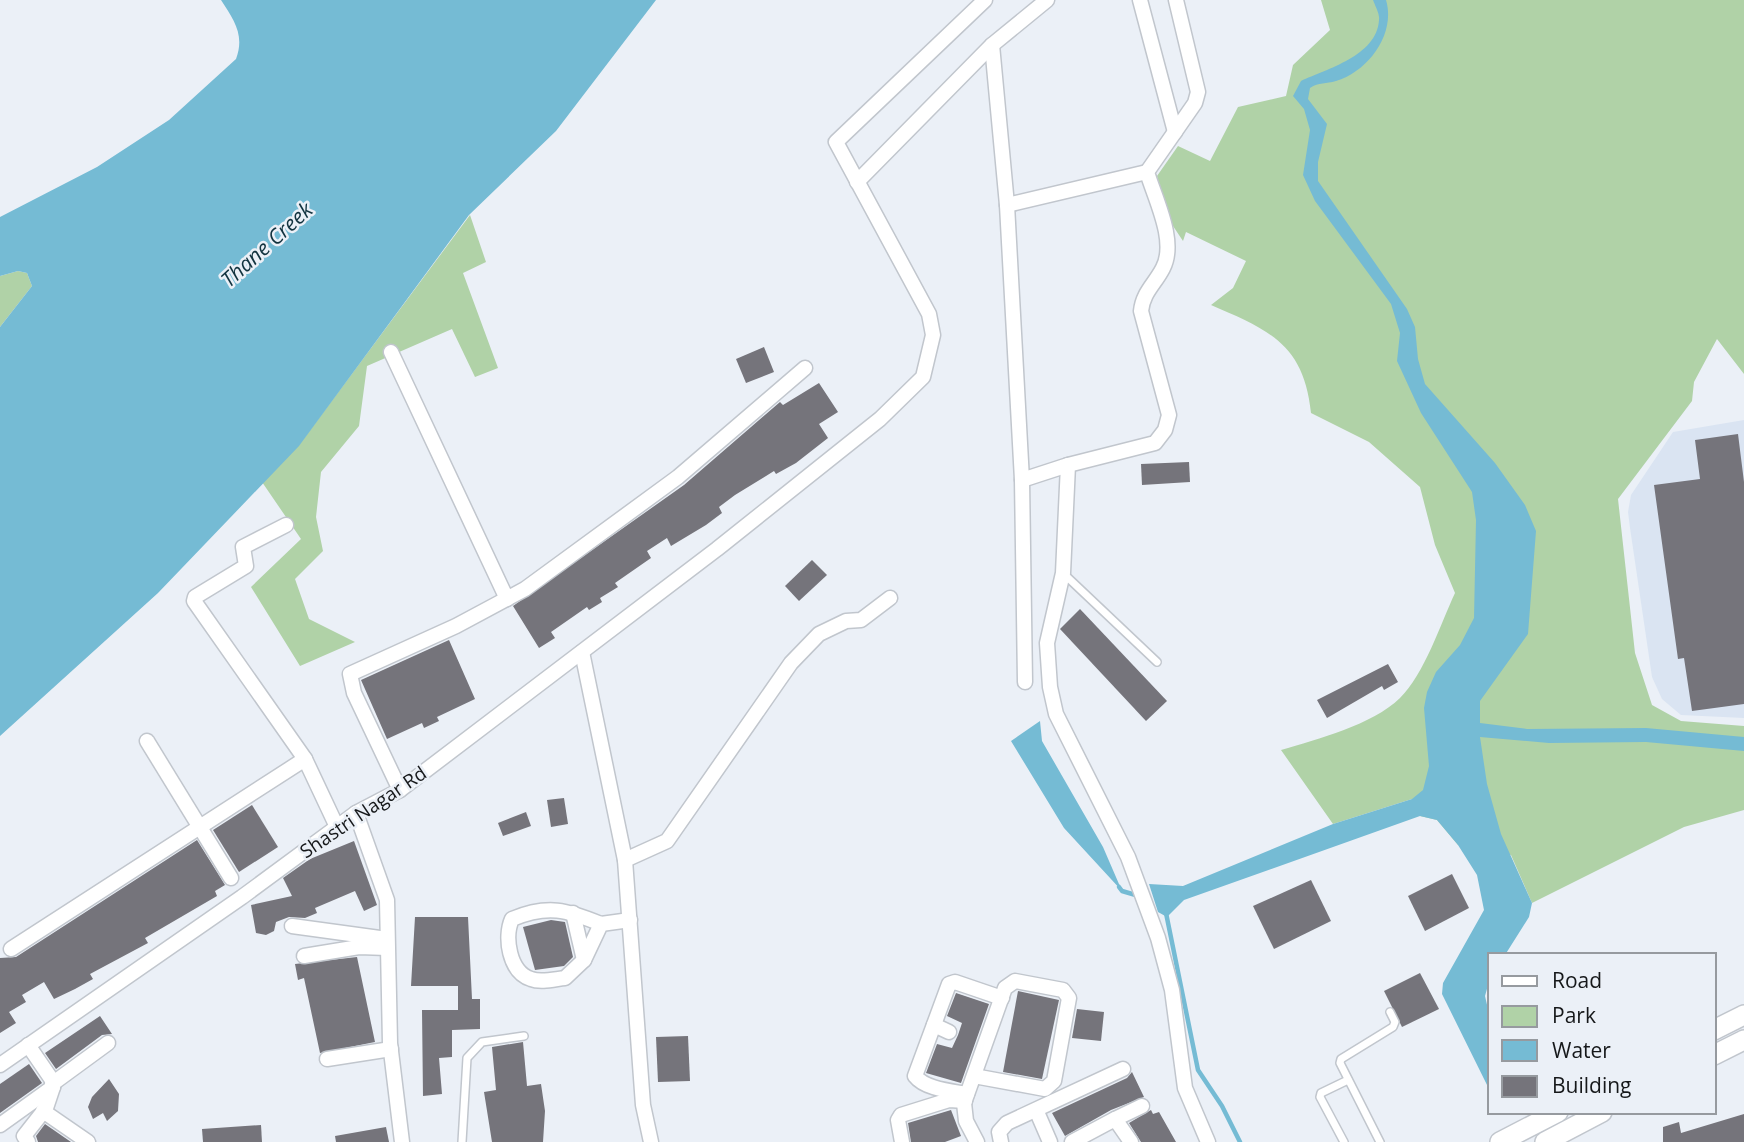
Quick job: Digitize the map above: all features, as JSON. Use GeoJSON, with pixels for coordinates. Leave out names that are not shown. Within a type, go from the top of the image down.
{"type":"FeatureCollection","features":[{"type":"Feature","properties":{"kind":"main road"},"geometry":{"type":"LineString","coordinates":[[1716,1029],[1744,1015]]}},
{"type":"Feature","properties":{"kind":"main road"},"geometry":{"type":"LineString","coordinates":[[1716,1054],[1744,1040]]}},
{"type":"Feature","properties":{"kind":"main road"},"geometry":{"type":"LineString","coordinates":[[1500,1142],[1596,1114]]}},
{"type":"Feature","properties":{"kind":"main road"},"geometry":{"type":"LineString","coordinates":[[1545,1142],[1561,1125]]}},
{"type":"Feature","properties":{"kind":"street","name":"Shastri Nagar Rd"},"geometry":{"type":"LineString","coordinates":[[0,1065],[242,897],[356,813],[400,790],[717,549],[880,419],[923,377],[933,335],[929,314],[836,142],[985,0]]}},
{"type":"Feature","properties":{"kind":"street"},"geometry":{"type":"LineString","coordinates":[[857,182],[992,45],[1047,0]]}},
{"type":"Feature","properties":{"kind":"street"},"geometry":{"type":"LineString","coordinates":[[1140,0],[1175,132]]}},
{"type":"Feature","properties":{"kind":"street"},"geometry":{"type":"LineString","coordinates":[[1007,205],[1147,172],[1195,103],[1198,92],[1176,0]]}},
{"type":"Feature","properties":{"kind":"street"},"geometry":{"type":"LineString","coordinates":[[992,45],[1007,205],[1022,480],[1025,682]]}},
{"type":"Feature","properties":{"kind":"street"},"geometry":{"type":"LineString","coordinates":[[1022,480],[1068,465],[1156,443],[1166,430],[1169,415],[1166,394],[1141,311],[1143,296],[1164,267],[1168,252],[1165,230],[1147,172]]}},
{"type":"Feature","properties":{"kind":"street"},"geometry":{"type":"LineString","coordinates":[[391,352],[507,599]]}},
{"type":"Feature","properties":{"kind":"street"},"geometry":{"type":"LineString","coordinates":[[400,790],[354,694],[349,677],[507,599],[678,477],[805,368]]}},
{"type":"Feature","properties":{"kind":"street"},"geometry":{"type":"LineString","coordinates":[[1068,465],[1063,573],[1047,643],[1047,666],[1056,713],[1128,857],[1158,938],[1172,990],[1185,1088],[1208,1142]]}},
{"type":"Feature","properties":{"kind":"street"},"geometry":{"type":"LineString","coordinates":[[286,524],[243,547],[246,566],[195,597],[194,601],[305,759],[337,827]]}},
{"type":"Feature","properties":{"kind":"street"},"geometry":{"type":"LineString","coordinates":[[625,860],[667,841],[791,663],[819,634],[846,621],[861,620],[890,598]]}},
{"type":"Feature","properties":{"kind":"street"},"geometry":{"type":"LineString","coordinates":[[582,652],[625,860],[643,1105],[651,1142]]}},
{"type":"Feature","properties":{"kind":"street"},"geometry":{"type":"LineString","coordinates":[[147,741],[231,878]]}},
{"type":"Feature","properties":{"kind":"street"},"geometry":{"type":"LineString","coordinates":[[11,949],[305,759]]}},
{"type":"Feature","properties":{"kind":"street"},"geometry":{"type":"LineString","coordinates":[[356,813],[387,900],[391,1049],[402,1142]]}},
{"type":"Feature","properties":{"kind":"street"},"geometry":{"type":"LineString","coordinates":[[601,924],[584,960],[565,978],[530,979],[519,971],[509,952],[509,926],[512,919],[524,914],[563,909],[601,924],[630,920]]}},
{"type":"Feature","properties":{"kind":"street"},"geometry":{"type":"LineString","coordinates":[[573,913],[584,960]]}},
{"type":"Feature","properties":{"kind":"street"},"geometry":{"type":"LineString","coordinates":[[292,926],[387,944]]}},
{"type":"Feature","properties":{"kind":"street"},"geometry":{"type":"LineString","coordinates":[[304,956],[387,944]]}},
{"type":"Feature","properties":{"kind":"street"},"geometry":{"type":"LineString","coordinates":[[974,1076],[1045,1088],[1054,1081],[1069,998],[1063,990],[1015,981],[1005,988],[966,1097],[966,1121],[977,1142]]}},
{"type":"Feature","properties":{"kind":"street"},"geometry":{"type":"LineString","coordinates":[[966,1097],[917,1080],[915,1076],[949,985],[955,982],[1002,998]]}},
{"type":"Feature","properties":{"kind":"street"},"geometry":{"type":"LineString","coordinates":[[934,1025],[950,1032]]}},
{"type":"Feature","properties":{"kind":"street"},"geometry":{"type":"LineString","coordinates":[[0,1125],[108,1043]]}},
{"type":"Feature","properties":{"kind":"street"},"geometry":{"type":"LineString","coordinates":[[28,1045],[52,1085]]}},
{"type":"Feature","properties":{"kind":"street"},"geometry":{"type":"LineString","coordinates":[[327,1059],[391,1049]]}},
{"type":"Feature","properties":{"kind":"street"},"geometry":{"type":"LineString","coordinates":[[1001,1142],[999,1132],[1007,1123],[1037,1112],[1123,1069]]}},
{"type":"Feature","properties":{"kind":"street"},"geometry":{"type":"LineString","coordinates":[[28,1142],[24,1136],[43,1111],[52,1085]]}},
{"type":"Feature","properties":{"kind":"street"},"geometry":{"type":"LineString","coordinates":[[902,1142],[898,1120],[901,1115],[966,1097]]}},
{"type":"Feature","properties":{"kind":"street"},"geometry":{"type":"LineString","coordinates":[[1072,1142],[1142,1106]]}},
{"type":"Feature","properties":{"kind":"street"},"geometry":{"type":"LineString","coordinates":[[43,1111],[88,1142]]}},
{"type":"Feature","properties":{"kind":"street"},"geometry":{"type":"LineString","coordinates":[[1037,1112],[1050,1142]]}},
{"type":"Feature","properties":{"kind":"street"},"geometry":{"type":"LineString","coordinates":[[1115,1119],[1131,1142]]}},
{"type":"Feature","properties":{"kind":"lane"},"geometry":{"type":"LineString","coordinates":[[1063,573],[1157,662]]}},
{"type":"Feature","properties":{"kind":"lane"},"geometry":{"type":"LineString","coordinates":[[1380,1142],[1348,1080],[1341,1059],[1393,1027],[1395,1021],[1390,1012]]}},
{"type":"Feature","properties":{"kind":"lane"},"geometry":{"type":"LineString","coordinates":[[462,1142],[467,1058],[482,1042],[524,1036]]}},
{"type":"Feature","properties":{"kind":"lane"},"geometry":{"type":"LineString","coordinates":[[1344,1142],[1320,1097],[1321,1093],[1348,1080]]}},
{"type":"Feature","properties":{"kind":"shaded area"},"geometry":{"type":"Polygon","coordinates":[[[1744,420],[1744,718],[1681,715],[1662,699],[1652,677],[1628,512],[1631,495],[1673,432],[1744,420]]]}},
{"type":"Feature","properties":{"kind":"green space"},"geometry":{"type":"Polygon","coordinates":[[[1321,0],[1744,0],[1744,374],[1717,339],[1694,382],[1692,401],[1618,499],[1635,653],[1652,705],[1681,721],[1744,726],[1744,810],[1684,827],[1532,903],[1511,855],[1458,845],[1437,820],[1420,816],[1412,799],[1333,824],[1281,750],[1360,723],[1388,708],[1400,698],[1424,663],[1455,593],[1435,545],[1420,487],[1369,442],[1311,413],[1301,371],[1280,342],[1250,323],[1211,305],[1233,288],[1246,261],[1186,232],[1183,241],[1165,214],[1157,176],[1178,146],[1210,161],[1238,107],[1286,96],[1293,65],[1330,30],[1321,0]]]}},
{"type":"Feature","properties":{"kind":"green space"},"geometry":{"type":"Polygon","coordinates":[[[470,215],[486,262],[463,273],[498,368],[475,377],[452,329],[367,366],[359,426],[321,472],[316,517],[323,551],[295,579],[309,619],[355,642],[300,666],[251,587],[301,539],[262,482],[299,445],[470,215]]]}},
{"type":"Feature","properties":{"kind":"green space"},"geometry":{"type":"Polygon","coordinates":[[[18,271],[27,273],[32,286],[0,327],[0,276],[18,271]]]}},
{"type":"Feature","properties":{"kind":"water","name":"Thane Creek"},"geometry":{"type":"Polygon","coordinates":[[[221,0],[656,0],[556,131],[469,215],[299,446],[158,593],[0,736],[0,327],[32,286],[27,273],[18,271],[0,276],[0,217],[97,167],[169,120],[236,59],[239,35],[221,0]]]}},
{"type":"Feature","properties":{"kind":"water"},"geometry":{"type":"Polygon","coordinates":[[[1373,0],[1386,0],[1387,25],[1369,60],[1348,76],[1310,88],[1308,99],[1327,124],[1318,162],[1318,181],[1407,309],[1415,327],[1418,359],[1425,384],[1495,463],[1525,505],[1536,531],[1528,634],[1480,701],[1480,723],[1527,729],[1646,728],[1744,737],[1744,751],[1646,742],[1549,743],[1480,737],[1487,784],[1501,834],[1532,903],[1529,917],[1506,953],[1488,953],[1488,985],[1485,996],[1488,1009],[1488,1087],[1442,994],[1443,983],[1484,910],[1477,875],[1458,845],[1437,820],[1420,816],[1184,900],[1167,917],[1158,912],[1149,884],[1183,886],[1333,824],[1412,799],[1423,790],[1429,766],[1424,708],[1427,692],[1436,672],[1460,645],[1474,618],[1476,520],[1472,492],[1421,413],[1397,361],[1400,333],[1391,304],[1315,201],[1303,175],[1310,130],[1304,109],[1293,96],[1301,81],[1349,60],[1360,52],[1376,32],[1378,13],[1373,0]]]}},
{"type":"Feature","properties":{"kind":"water"},"geometry":{"type":"Polygon","coordinates":[[[1040,721],[1042,741],[1103,847],[1122,891],[1064,828],[1011,741],[1040,721]]]}},
{"type":"Feature","properties":{"kind":"building"},"geometry":{"type":"Polygon","coordinates":[[[764,347],[774,372],[746,383],[736,359],[764,347]]]}},
{"type":"Feature","properties":{"kind":"building"},"geometry":{"type":"Polygon","coordinates":[[[819,383],[838,412],[819,424],[828,438],[796,463],[776,474],[774,471],[735,495],[719,507],[722,513],[706,525],[671,546],[667,538],[647,551],[651,558],[615,583],[618,587],[600,598],[602,602],[589,610],[587,607],[551,632],[555,638],[539,648],[513,606],[684,485],[780,402],[783,405],[819,383]]]}},
{"type":"Feature","properties":{"kind":"building"},"geometry":{"type":"Polygon","coordinates":[[[1738,434],[1744,482],[1744,704],[1692,711],[1684,658],[1678,659],[1654,485],[1700,479],[1695,440],[1738,434]]]}},
{"type":"Feature","properties":{"kind":"building"},"geometry":{"type":"Polygon","coordinates":[[[1189,462],[1190,482],[1142,485],[1141,464],[1189,462]]]}},
{"type":"Feature","properties":{"kind":"building"},"geometry":{"type":"Polygon","coordinates":[[[812,560],[827,575],[799,601],[785,586],[812,560]]]}},
{"type":"Feature","properties":{"kind":"building"},"geometry":{"type":"Polygon","coordinates":[[[1080,609],[1167,701],[1146,721],[1060,629],[1080,609]]]}},
{"type":"Feature","properties":{"kind":"building"},"geometry":{"type":"Polygon","coordinates":[[[449,640],[475,699],[437,717],[439,721],[424,728],[422,723],[387,739],[361,680],[449,640]]]}},
{"type":"Feature","properties":{"kind":"building"},"geometry":{"type":"Polygon","coordinates":[[[1388,664],[1398,682],[1384,690],[1382,686],[1327,718],[1317,700],[1388,664]]]}},
{"type":"Feature","properties":{"kind":"building"},"geometry":{"type":"Polygon","coordinates":[[[564,798],[568,824],[551,827],[547,800],[564,798]]]}},
{"type":"Feature","properties":{"kind":"building"},"geometry":{"type":"Polygon","coordinates":[[[252,805],[278,847],[239,872],[213,830],[252,805]]]}},
{"type":"Feature","properties":{"kind":"building"},"geometry":{"type":"Polygon","coordinates":[[[526,812],[531,826],[503,836],[498,823],[526,812]]]}},
{"type":"Feature","properties":{"kind":"building"},"geometry":{"type":"Polygon","coordinates":[[[197,840],[225,885],[215,891],[217,896],[145,938],[148,943],[90,974],[93,979],[75,989],[54,999],[44,982],[22,995],[26,1002],[9,1012],[16,1023],[0,1033],[0,958],[16,957],[197,840]]]}},
{"type":"Feature","properties":{"kind":"building"},"geometry":{"type":"Polygon","coordinates":[[[354,841],[377,905],[364,911],[355,891],[315,908],[317,913],[305,918],[289,917],[276,922],[274,931],[266,935],[256,933],[251,905],[292,896],[283,878],[310,859],[354,841]]]}},
{"type":"Feature","properties":{"kind":"building"},"geometry":{"type":"Polygon","coordinates":[[[1452,874],[1469,908],[1425,931],[1408,896],[1452,874]]]}},
{"type":"Feature","properties":{"kind":"building"},"geometry":{"type":"Polygon","coordinates":[[[1311,880],[1331,921],[1274,949],[1253,906],[1311,880]]]}},
{"type":"Feature","properties":{"kind":"building"},"geometry":{"type":"Polygon","coordinates":[[[415,917],[468,917],[472,999],[480,999],[480,1029],[452,1030],[452,1057],[439,1058],[442,1094],[423,1096],[422,1010],[458,1010],[458,986],[411,986],[415,917]]]}},
{"type":"Feature","properties":{"kind":"building"},"geometry":{"type":"Polygon","coordinates":[[[551,920],[565,922],[573,957],[564,966],[535,970],[523,927],[551,920]]]}},
{"type":"Feature","properties":{"kind":"building"},"geometry":{"type":"Polygon","coordinates":[[[357,957],[375,1042],[320,1053],[304,978],[298,980],[295,964],[357,957]]]}},
{"type":"Feature","properties":{"kind":"building"},"geometry":{"type":"Polygon","coordinates":[[[1420,973],[1439,1009],[1402,1027],[1384,991],[1420,973]]]}},
{"type":"Feature","properties":{"kind":"building"},"geometry":{"type":"Polygon","coordinates":[[[1018,991],[1059,1000],[1042,1079],[1003,1072],[1018,991]]]}},
{"type":"Feature","properties":{"kind":"building"},"geometry":{"type":"Polygon","coordinates":[[[956,993],[989,1004],[961,1083],[926,1073],[937,1044],[952,1048],[958,1035],[962,1023],[947,1016],[956,993]]]}},
{"type":"Feature","properties":{"kind":"building"},"geometry":{"type":"Polygon","coordinates":[[[1077,1009],[1104,1012],[1101,1041],[1072,1038],[1077,1009]]]}},
{"type":"Feature","properties":{"kind":"building"},"geometry":{"type":"Polygon","coordinates":[[[100,1016],[112,1034],[102,1035],[56,1069],[45,1053],[100,1016]]]}},
{"type":"Feature","properties":{"kind":"building"},"geometry":{"type":"Polygon","coordinates":[[[688,1036],[690,1081],[658,1082],[656,1037],[688,1036]]]}},
{"type":"Feature","properties":{"kind":"building"},"geometry":{"type":"Polygon","coordinates":[[[523,1042],[527,1086],[541,1084],[545,1111],[543,1142],[492,1142],[484,1092],[496,1090],[492,1047],[523,1042]]]}},
{"type":"Feature","properties":{"kind":"building"},"geometry":{"type":"Polygon","coordinates":[[[29,1064],[42,1083],[0,1113],[0,1084],[29,1064]]]}},
{"type":"Feature","properties":{"kind":"building"},"geometry":{"type":"Polygon","coordinates":[[[1132,1072],[1144,1097],[1111,1110],[1065,1136],[1052,1113],[1127,1078],[1132,1072]]]}},
{"type":"Feature","properties":{"kind":"building"},"geometry":{"type":"Polygon","coordinates":[[[109,1079],[119,1094],[118,1111],[107,1121],[103,1113],[93,1119],[88,1107],[92,1097],[109,1079]]]}},
{"type":"Feature","properties":{"kind":"building"},"geometry":{"type":"Polygon","coordinates":[[[951,1110],[961,1136],[945,1142],[911,1142],[908,1123],[951,1110]]]}},
{"type":"Feature","properties":{"kind":"building"},"geometry":{"type":"Polygon","coordinates":[[[1151,1110],[1153,1114],[1159,1112],[1176,1142],[1141,1142],[1129,1123],[1151,1110]]]}},
{"type":"Feature","properties":{"kind":"building"},"geometry":{"type":"Polygon","coordinates":[[[1744,1114],[1744,1142],[1663,1142],[1663,1127],[1679,1122],[1681,1133],[1744,1114]]]}},
{"type":"Feature","properties":{"kind":"building"},"geometry":{"type":"Polygon","coordinates":[[[45,1124],[71,1142],[38,1142],[36,1136],[45,1124]]]}},
{"type":"Feature","properties":{"kind":"building"},"geometry":{"type":"Polygon","coordinates":[[[261,1125],[262,1142],[203,1142],[202,1129],[261,1125]]]}},
{"type":"Feature","properties":{"kind":"building"},"geometry":{"type":"Polygon","coordinates":[[[386,1127],[389,1142],[336,1142],[335,1136],[386,1127]]]}},
{"type":"Feature","properties":{"kind":"waterway"},"geometry":{"type":"LineString","coordinates":[[1119,887],[1122,891],[1139,896]]}},
{"type":"Feature","properties":{"kind":"waterway"},"geometry":{"type":"LineString","coordinates":[[1166,913],[1198,1070],[1222,1106],[1240,1142]]}}]}
